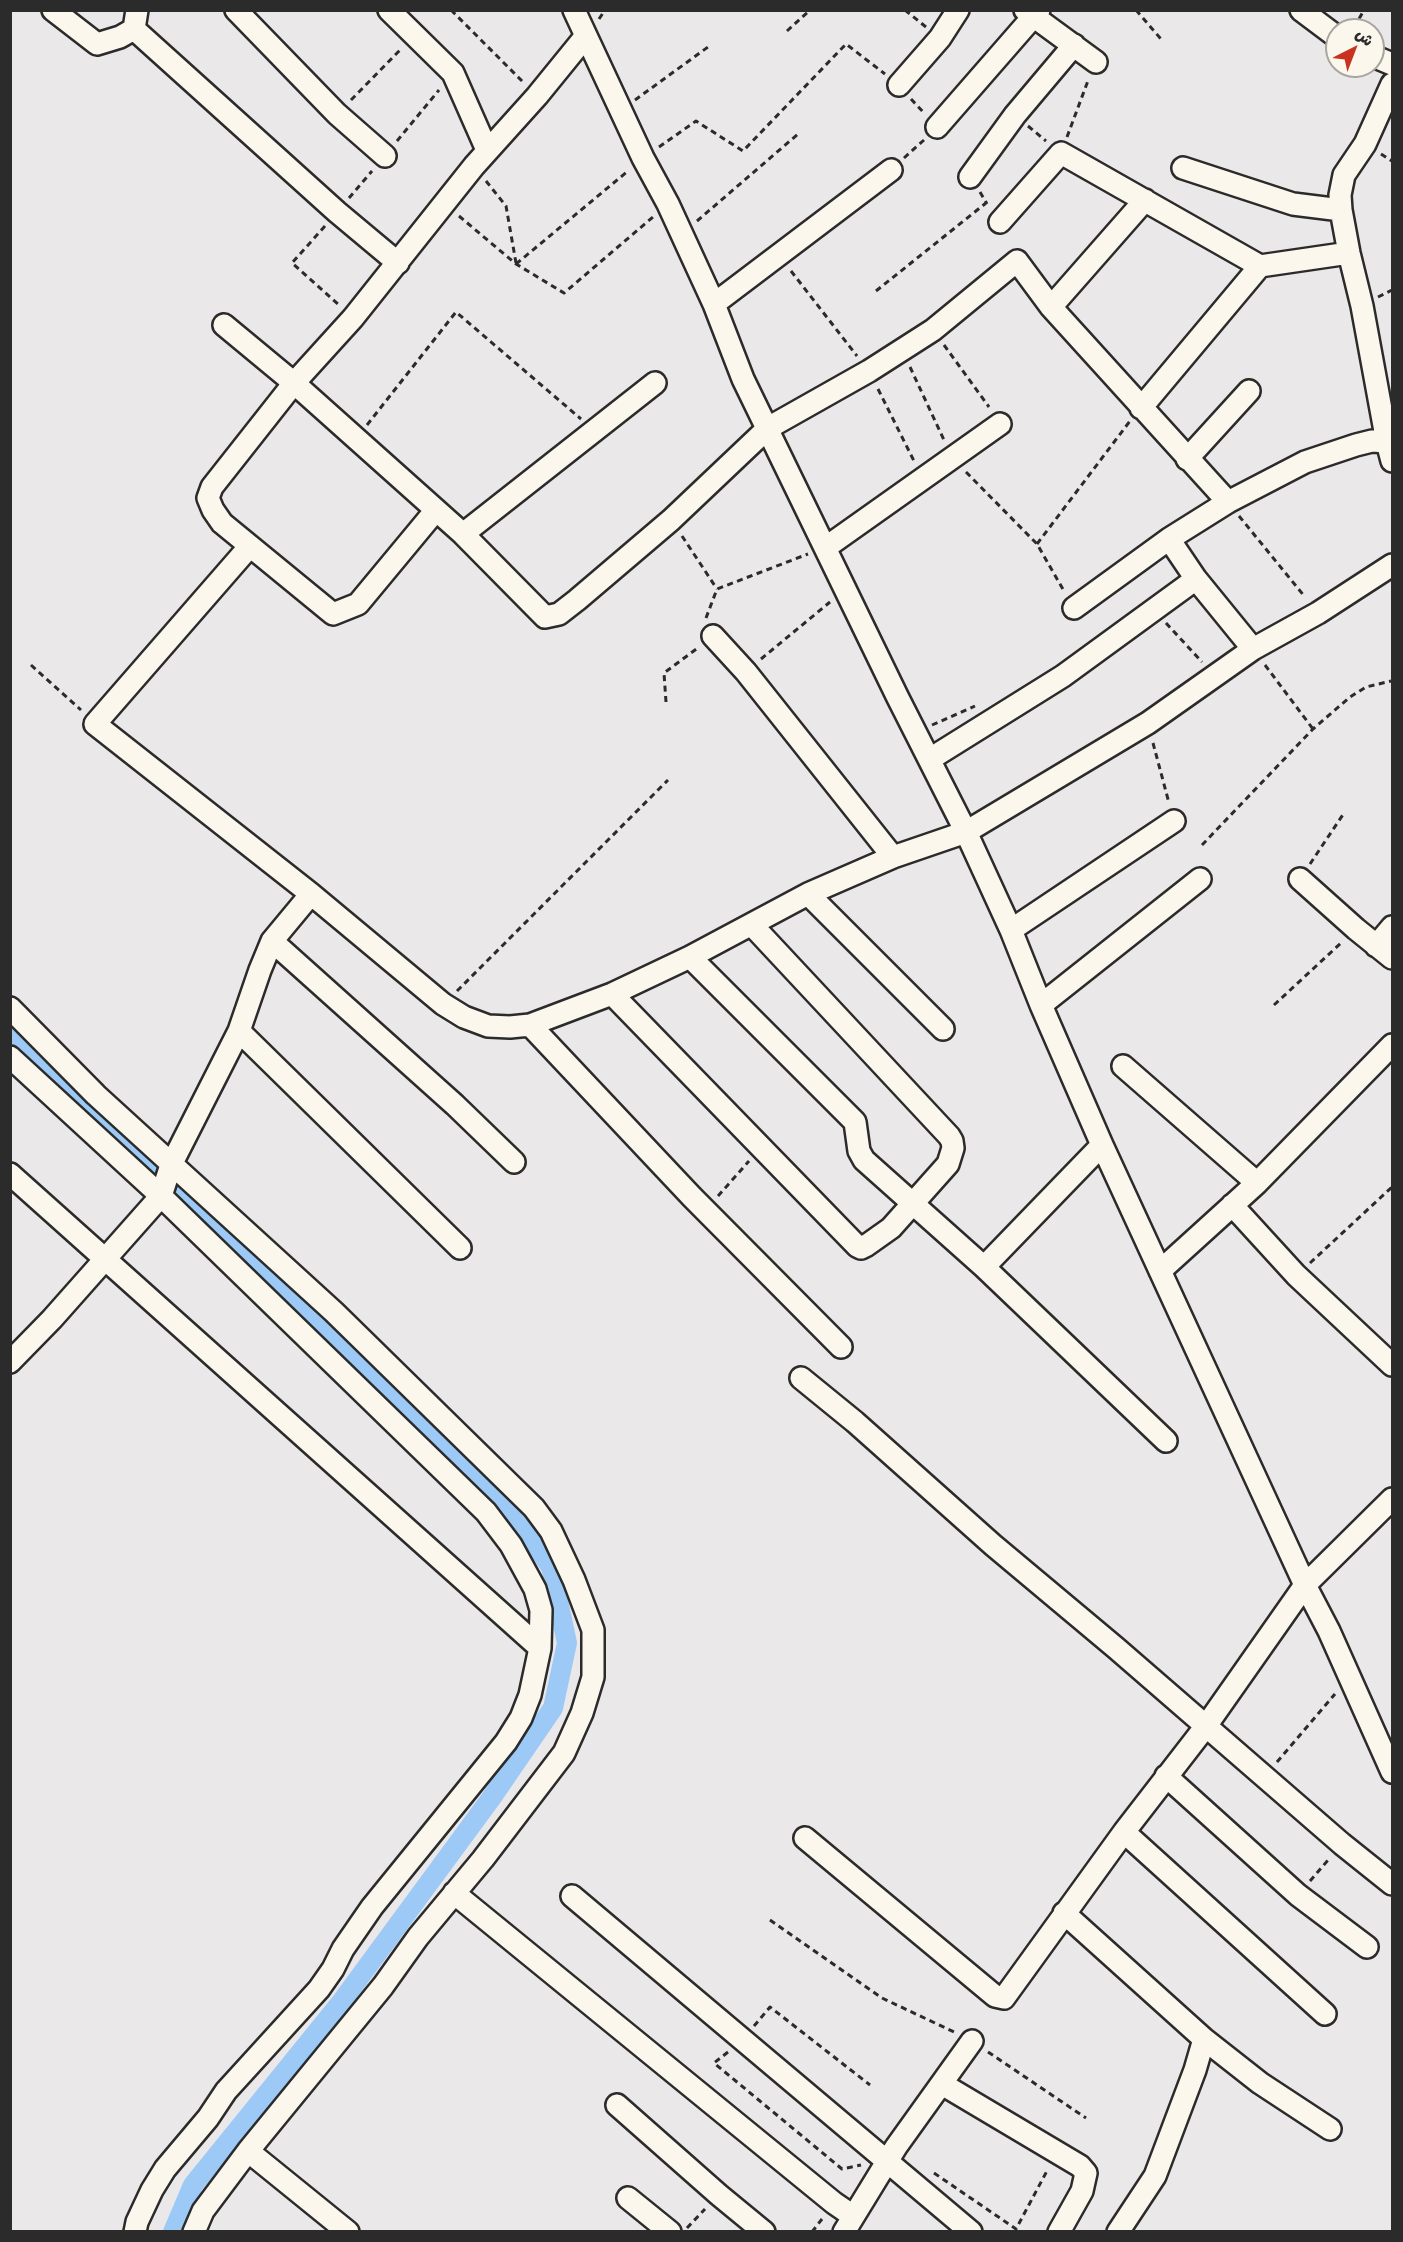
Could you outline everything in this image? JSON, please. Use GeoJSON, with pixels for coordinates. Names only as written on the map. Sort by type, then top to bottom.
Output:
{"type":"FeatureCollection","features":[{"type":"Feature","properties":{"kind":"street"},"geometry":{"type":"LineString","coordinates":[[54,10],[97,44],[120,37],[136,20],[337,212],[398,263]]}},
{"type":"Feature","properties":{"kind":"street"},"geometry":{"type":"LineString","coordinates":[[236,10],[337,114],[385,156]]}},
{"type":"Feature","properties":{"kind":"street"},"geometry":{"type":"LineString","coordinates":[[389,10],[453,73],[480,158]]}},
{"type":"Feature","properties":{"kind":"street"},"geometry":{"type":"LineString","coordinates":[[574,10],[714,304],[743,379],[898,698],[966,832],[1011,930],[1102,1144],[1392,1772]]}},
{"type":"Feature","properties":{"kind":"street"},"geometry":{"type":"LineString","coordinates":[[899,86],[940,38],[958,10]]}},
{"type":"Feature","properties":{"kind":"street"},"geometry":{"type":"LineString","coordinates":[[1301,10],[1325,28]]}},
{"type":"Feature","properties":{"kind":"street"},"geometry":{"type":"LineString","coordinates":[[937,127],[1033,12],[1096,62]]}},
{"type":"Feature","properties":{"kind":"street"},"geometry":{"type":"LineString","coordinates":[[436,510],[358,604],[333,614],[222,523],[208,498],[212,487],[294,383],[353,318],[480,158],[537,96],[585,37]]}},
{"type":"Feature","properties":{"kind":"street"},"geometry":{"type":"LineString","coordinates":[[970,177],[1015,116],[1074,45]]}},
{"type":"Feature","properties":{"kind":"street"},"geometry":{"type":"LineString","coordinates":[[1074,608],[1169,539],[1228,502],[1305,462],[1372,441],[1391,447],[1349,253],[1340,195],[1344,175],[1365,144],[1392,84]]}},
{"type":"Feature","properties":{"kind":"street"},"geometry":{"type":"LineString","coordinates":[[1000,222],[1061,153],[1260,266],[1349,253]]}},
{"type":"Feature","properties":{"kind":"street"},"geometry":{"type":"LineString","coordinates":[[1183,168],[1293,204],[1341,210]]}},
{"type":"Feature","properties":{"kind":"street"},"geometry":{"type":"LineString","coordinates":[[714,304],[891,170]]}},
{"type":"Feature","properties":{"kind":"street"},"geometry":{"type":"LineString","coordinates":[[1051,307],[1145,200]]}},
{"type":"Feature","properties":{"kind":"street"},"geometry":{"type":"LineString","coordinates":[[224,325],[357,438],[463,534],[546,617],[559,614],[577,600],[671,519],[768,428],[869,371],[933,330],[1017,261],[1051,307],[1140,408],[1228,502]]}},
{"type":"Feature","properties":{"kind":"street"},"geometry":{"type":"LineString","coordinates":[[1140,408],[1260,266]]}},
{"type":"Feature","properties":{"kind":"street"},"geometry":{"type":"LineString","coordinates":[[463,534],[655,383]]}},
{"type":"Feature","properties":{"kind":"street"},"geometry":{"type":"LineString","coordinates":[[1187,459],[1249,391]]}},
{"type":"Feature","properties":{"kind":"street"},"geometry":{"type":"LineString","coordinates":[[825,548],[1000,424]]}},
{"type":"Feature","properties":{"kind":"street"},"geometry":{"type":"LineString","coordinates":[[1169,539],[1196,579],[1253,649]]}},
{"type":"Feature","properties":{"kind":"street"},"geometry":{"type":"LineString","coordinates":[[250,546],[95,724],[311,894],[443,1004],[464,1017],[488,1026],[510,1027],[530,1025],[612,994],[690,957],[808,894],[893,857],[966,832],[1148,723],[1253,649],[1318,613],[1392,565]]}},
{"type":"Feature","properties":{"kind":"street"},"geometry":{"type":"LineString","coordinates":[[930,759],[1064,676],[1196,579]]}},
{"type":"Feature","properties":{"kind":"street"},"geometry":{"type":"LineString","coordinates":[[713,636],[746,672],[893,857]]}},
{"type":"Feature","properties":{"kind":"street"},"geometry":{"type":"LineString","coordinates":[[1011,930],[1174,821]]}},
{"type":"Feature","properties":{"kind":"street"},"geometry":{"type":"LineString","coordinates":[[1041,1005],[1200,879]]}},
{"type":"Feature","properties":{"kind":"street"},"geometry":{"type":"LineString","coordinates":[[1300,879],[1384,952],[1392,927]]}},
{"type":"Feature","properties":{"kind":"street"},"geometry":{"type":"LineString","coordinates":[[10,1362],[161,1196],[171,1165],[239,1031],[272,941],[311,894]]}},
{"type":"Feature","properties":{"kind":"street"},"geometry":{"type":"LineString","coordinates":[[808,894],[944,1029]]}},
{"type":"Feature","properties":{"kind":"street"},"geometry":{"type":"LineString","coordinates":[[612,994],[861,1248],[891,1228],[948,1164],[953,1148],[949,1136],[752,925]]}},
{"type":"Feature","properties":{"kind":"street"},"geometry":{"type":"LineString","coordinates":[[272,941],[455,1105],[514,1162]]}},
{"type":"Feature","properties":{"kind":"street"},"geometry":{"type":"LineString","coordinates":[[690,957],[849,1114],[855,1122],[859,1151],[864,1160],[984,1267],[1166,1441]]}},
{"type":"Feature","properties":{"kind":"street"},"geometry":{"type":"LineString","coordinates":[[10,1008],[96,1095],[334,1312],[534,1508],[550,1531],[574,1580],[593,1630],[594,1677],[582,1713],[564,1753],[418,1937],[383,1986],[248,2151],[203,2211],[194,2232]]}},
{"type":"Feature","properties":{"kind":"street"},"geometry":{"type":"LineString","coordinates":[[530,1025],[705,1210],[841,1347]]}},
{"type":"Feature","properties":{"kind":"street"},"geometry":{"type":"LineString","coordinates":[[239,1031],[460,1248]]}},
{"type":"Feature","properties":{"kind":"street"},"geometry":{"type":"LineString","coordinates":[[1160,1271],[1257,1183],[1392,1045]]}},
{"type":"Feature","properties":{"kind":"street"},"geometry":{"type":"LineString","coordinates":[[10,1058],[161,1196],[486,1512],[511,1545],[535,1589],[541,1610],[540,1648],[530,1695],[521,1718],[506,1743],[372,1907],[319,1989],[226,2091],[208,2118],[165,2169],[152,2190],[137,2222],[135,2232]]}},
{"type":"Feature","properties":{"kind":"street"},"geometry":{"type":"LineString","coordinates":[[1123,1066],[1257,1183]]}},
{"type":"Feature","properties":{"kind":"street"},"geometry":{"type":"LineString","coordinates":[[984,1267],[1102,1144]]}},
{"type":"Feature","properties":{"kind":"street"},"geometry":{"type":"LineString","coordinates":[[10,1174],[540,1648]]}},
{"type":"Feature","properties":{"kind":"street"},"geometry":{"type":"LineString","coordinates":[[1232,1205],[1296,1275],[1392,1365]]}},
{"type":"Feature","properties":{"kind":"street"},"geometry":{"type":"LineString","coordinates":[[801,1378],[855,1422],[993,1545],[1263,1777],[1392,1884]]}},
{"type":"Feature","properties":{"kind":"street"},"geometry":{"type":"LineString","coordinates":[[805,1838],[1001,1999],[1004,1998],[1124,1832],[1206,1726],[1305,1585],[1392,1499]]}},
{"type":"Feature","properties":{"kind":"street"},"geometry":{"type":"LineString","coordinates":[[1166,1776],[1298,1894],[1367,1947]]}},
{"type":"Feature","properties":{"kind":"street"},"geometry":{"type":"LineString","coordinates":[[1124,1832],[1325,2013]]}},
{"type":"Feature","properties":{"kind":"street"},"geometry":{"type":"LineString","coordinates":[[454,1893],[834,2204],[849,2224],[888,2161],[972,2041]]}},
{"type":"Feature","properties":{"kind":"street"},"geometry":{"type":"LineString","coordinates":[[572,1896],[971,2232]]}},
{"type":"Feature","properties":{"kind":"street"},"geometry":{"type":"LineString","coordinates":[[1064,1913],[1204,2039],[1260,2083],[1330,2129]]}},
{"type":"Feature","properties":{"kind":"street"},"geometry":{"type":"LineString","coordinates":[[1118,2232],[1155,2176],[1195,2070],[1204,2039]]}},
{"type":"Feature","properties":{"kind":"street"},"geometry":{"type":"LineString","coordinates":[[942,2084],[1058,2151],[1086,2173],[1082,2191],[1059,2232]]}},
{"type":"Feature","properties":{"kind":"street"},"geometry":{"type":"LineString","coordinates":[[617,2105],[764,2232]]}},
{"type":"Feature","properties":{"kind":"street"},"geometry":{"type":"LineString","coordinates":[[248,2151],[348,2232]]}},
{"type":"Feature","properties":{"kind":"street"},"geometry":{"type":"LineString","coordinates":[[628,2198],[670,2232]]}},
{"type":"Feature","properties":{"kind":"path"},"geometry":{"type":"LineString","coordinates":[[450,10],[537,96]]}},
{"type":"Feature","properties":{"kind":"path"},"geometry":{"type":"LineString","coordinates":[[787,31],[810,10]]}},
{"type":"Feature","properties":{"kind":"path"},"geometry":{"type":"LineString","coordinates":[[905,10],[940,38]]}},
{"type":"Feature","properties":{"kind":"path"},"geometry":{"type":"LineString","coordinates":[[1136,10],[1161,39]]}},
{"type":"Feature","properties":{"kind":"path"},"geometry":{"type":"LineString","coordinates":[[337,114],[415,35]]}},
{"type":"Feature","properties":{"kind":"path"},"geometry":{"type":"LineString","coordinates":[[516,264],[643,158],[696,121],[743,151],[846,44],[899,86],[937,127],[891,170]]}},
{"type":"Feature","properties":{"kind":"path"},"geometry":{"type":"LineString","coordinates":[[622,110],[708,47]]}},
{"type":"Feature","properties":{"kind":"path"},"geometry":{"type":"LineString","coordinates":[[1015,116],[1061,153],[1096,62]]}},
{"type":"Feature","properties":{"kind":"path"},"geometry":{"type":"LineString","coordinates":[[353,318],[292,262],[385,156],[453,73]]}},
{"type":"Feature","properties":{"kind":"path"},"geometry":{"type":"LineString","coordinates":[[682,235],[798,134]]}},
{"type":"Feature","properties":{"kind":"path"},"geometry":{"type":"LineString","coordinates":[[480,158],[506,206],[516,264]]}},
{"type":"Feature","properties":{"kind":"path"},"geometry":{"type":"LineString","coordinates":[[876,291],[986,203]]}},
{"type":"Feature","properties":{"kind":"path"},"geometry":{"type":"LineString","coordinates":[[444,204],[516,264],[564,293],[668,204]]}},
{"type":"Feature","properties":{"kind":"path"},"geometry":{"type":"LineString","coordinates":[[779,256],[869,371],[923,478]]}},
{"type":"Feature","properties":{"kind":"path"},"geometry":{"type":"LineString","coordinates":[[357,438],[456,312],[595,431]]}},
{"type":"Feature","properties":{"kind":"path"},"geometry":{"type":"LineString","coordinates":[[933,330],[1000,424]]}},
{"type":"Feature","properties":{"kind":"path"},"geometry":{"type":"LineString","coordinates":[[901,349],[953,458],[1037,544],[1074,608]]}},
{"type":"Feature","properties":{"kind":"path"},"geometry":{"type":"LineString","coordinates":[[1037,544],[1140,408]]}},
{"type":"Feature","properties":{"kind":"path"},"geometry":{"type":"LineString","coordinates":[[1228,502],[1318,613]]}},
{"type":"Feature","properties":{"kind":"path"},"geometry":{"type":"LineString","coordinates":[[671,519],[717,589]]}},
{"type":"Feature","properties":{"kind":"path"},"geometry":{"type":"LineString","coordinates":[[666,702],[664,673],[713,636],[706,618],[717,589],[825,548]]}},
{"type":"Feature","properties":{"kind":"path"},"geometry":{"type":"LineString","coordinates":[[746,672],[846,589]]}},
{"type":"Feature","properties":{"kind":"path"},"geometry":{"type":"LineString","coordinates":[[1153,610],[1215,677]]}},
{"type":"Feature","properties":{"kind":"path"},"geometry":{"type":"LineString","coordinates":[[1253,649],[1313,729]]}},
{"type":"Feature","properties":{"kind":"path"},"geometry":{"type":"LineString","coordinates":[[32,665],[95,724]]}},
{"type":"Feature","properties":{"kind":"path"},"geometry":{"type":"LineString","coordinates":[[1202,845],[1313,729],[1350,697],[1366,687],[1391,681]]}},
{"type":"Feature","properties":{"kind":"path"},"geometry":{"type":"LineString","coordinates":[[1148,723],[1174,821]]}},
{"type":"Feature","properties":{"kind":"path"},"geometry":{"type":"LineString","coordinates":[[443,1004],[668,780]]}},
{"type":"Feature","properties":{"kind":"path"},"geometry":{"type":"LineString","coordinates":[[1300,879],[1344,813]]}},
{"type":"Feature","properties":{"kind":"path"},"geometry":{"type":"LineString","coordinates":[[1274,1005],[1356,929]]}},
{"type":"Feature","properties":{"kind":"path"},"geometry":{"type":"LineString","coordinates":[[705,1210],[761,1148]]}},
{"type":"Feature","properties":{"kind":"path"},"geometry":{"type":"LineString","coordinates":[[1296,1275],[1392,1187]]}},
{"type":"Feature","properties":{"kind":"path"},"geometry":{"type":"LineString","coordinates":[[1263,1777],[1350,1677]]}},
{"type":"Feature","properties":{"kind":"path"},"geometry":{"type":"LineString","coordinates":[[1298,1894],[1342,1844]]}},
{"type":"Feature","properties":{"kind":"path"},"geometry":{"type":"LineString","coordinates":[[770,1920],[882,1998],[972,2041],[1086,2118]]}},
{"type":"Feature","properties":{"kind":"path"},"geometry":{"type":"LineString","coordinates":[[870,2085],[770,2007],[741,2040],[714,2063],[842,2169],[888,2161]]}},
{"type":"Feature","properties":{"kind":"path"},"geometry":{"type":"LineString","coordinates":[[933,2172],[1016,2229],[1058,2151]]}},
{"type":"Feature","properties":{"kind":"path"},"geometry":{"type":"LineString","coordinates":[[684,2232],[719,2195]]}},
{"type":"Feature","properties":{"kind":"waterway"},"geometry":{"type":"LineString","coordinates":[[10,1029],[511,1510],[551,1567],[567,1643],[553,1708],[492,1797],[342,2001],[193,2185],[173,2232]]}}]}
